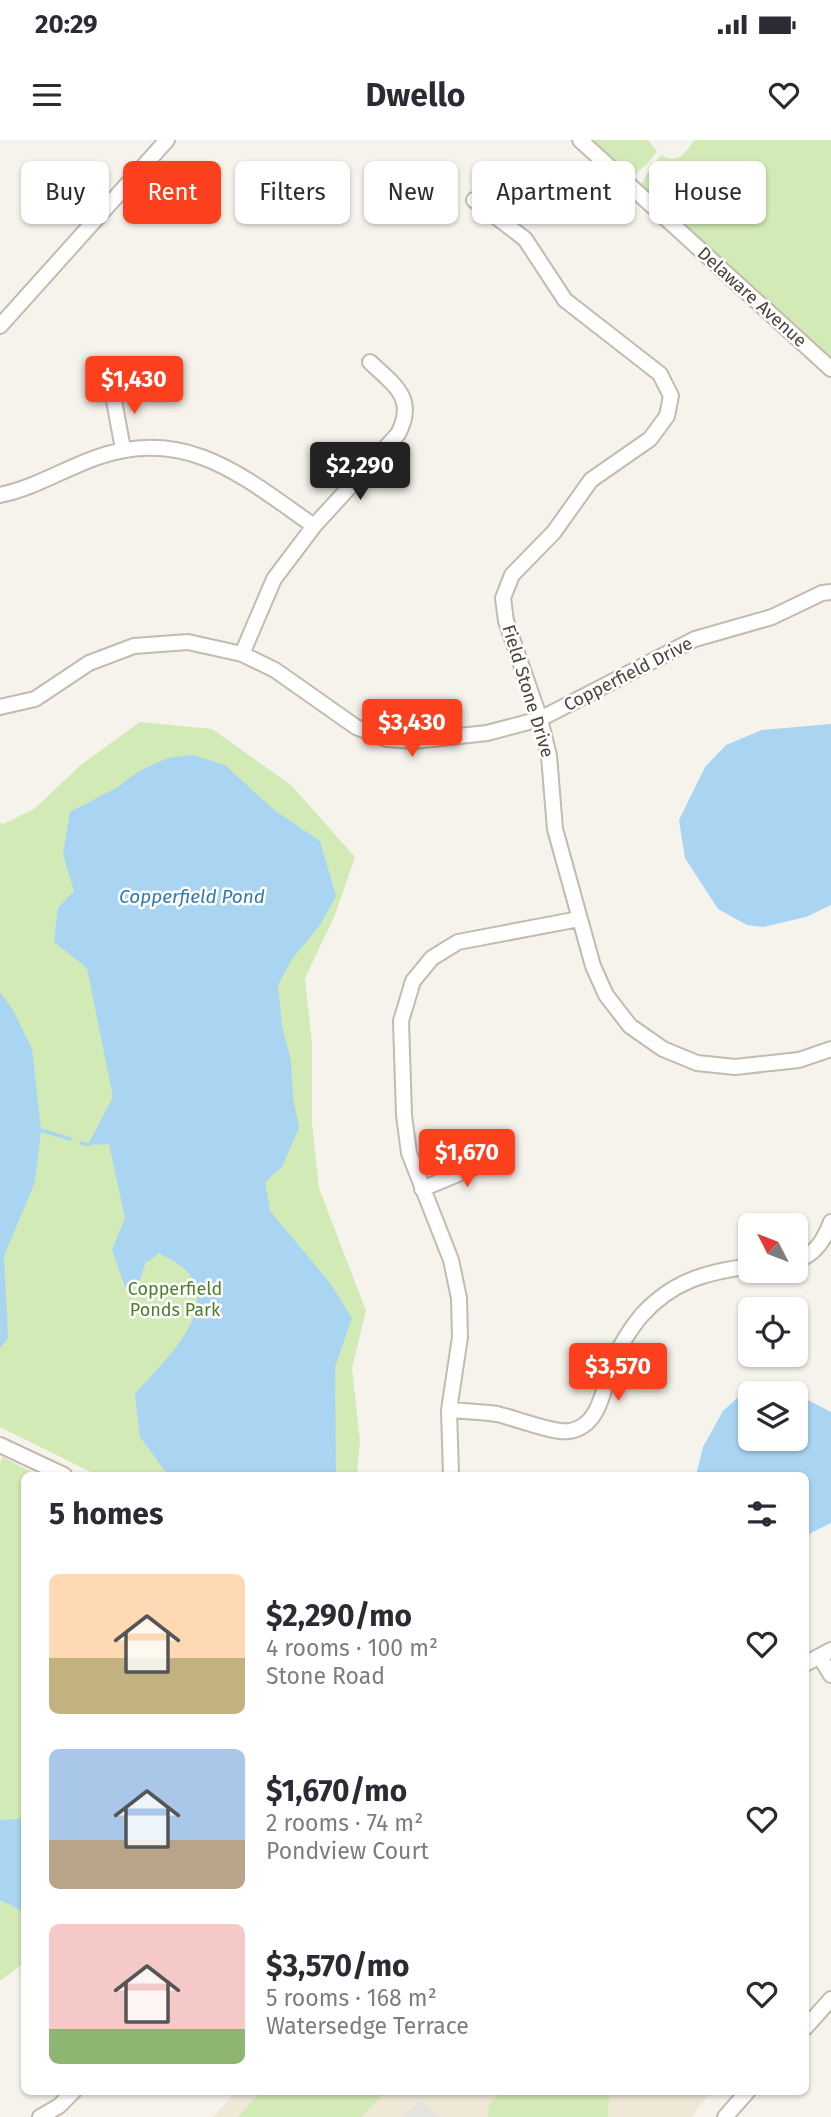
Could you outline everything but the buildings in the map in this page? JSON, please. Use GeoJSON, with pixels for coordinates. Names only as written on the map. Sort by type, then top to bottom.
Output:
{"type":"FeatureCollection","features":[{"type":"Feature","properties":{"kind":"street"},"geometry":{"type":"LineString","coordinates":[[0,326],[167,140]]}},
{"type":"Feature","properties":{"kind":"street","name":"Delaware Avenue"},"geometry":{"type":"LineString","coordinates":[[580,140],[831,369]]}},
{"type":"Feature","properties":{"kind":"street","name":"Field Stone Drive"},"geometry":{"type":"LineString","coordinates":[[506,224],[526,239],[565,300],[660,374],[671,396],[667,416],[650,439],[591,480],[554,532],[512,575],[503,598],[506,621],[540,719],[549,756],[555,829],[593,966],[606,995],[630,1026],[663,1049],[697,1063],[735,1067],[799,1060],[830,1053]]}},
{"type":"Feature","properties":{"kind":"street"},"geometry":{"type":"LineString","coordinates":[[243,654],[274,579],[314,526],[398,433],[404,422],[406,406],[401,391],[370,362]]}},
{"type":"Feature","properties":{"kind":"street"},"geometry":{"type":"LineString","coordinates":[[112,390],[122,449]]}},
{"type":"Feature","properties":{"kind":"street"},"geometry":{"type":"LineString","coordinates":[[0,495],[22,491],[93,458],[122,449],[166,448],[207,458],[236,471],[314,526]]}},
{"type":"Feature","properties":{"kind":"street","name":"Copperfield Drive"},"geometry":{"type":"LineString","coordinates":[[0,707],[35,699],[89,663],[134,646],[188,642],[243,654],[275,670],[356,727],[387,739],[414,741],[487,733],[540,719],[695,639],[772,617],[822,593],[831,592]]}},
{"type":"Feature","properties":{"kind":"street"},"geometry":{"type":"LineString","coordinates":[[451,1472],[449,1410],[460,1337],[459,1298],[451,1260],[409,1153],[404,1115],[401,1021],[413,981],[432,958],[458,942],[579,919]]}},
{"type":"Feature","properties":{"kind":"street"},"geometry":{"type":"LineString","coordinates":[[422,1189],[499,1157]]}},
{"type":"Feature","properties":{"kind":"street"},"geometry":{"type":"LineString","coordinates":[[808,1255],[824,1240],[831,1222]]}},
{"type":"Feature","properties":{"kind":"street"},"geometry":{"type":"LineString","coordinates":[[449,1410],[496,1414],[552,1430],[569,1431],[582,1426],[598,1409],[612,1363],[626,1337],[642,1316],[663,1296],[688,1280],[716,1270],[738,1267]]}},
{"type":"Feature","properties":{"kind":"street"},"geometry":{"type":"LineString","coordinates":[[0,1445],[58,1472]]}},
{"type":"Feature","properties":{"kind":"street"},"geometry":{"type":"LineString","coordinates":[[809,1662],[826,1653],[831,1675]]}},
{"type":"Feature","properties":{"kind":"street"},"geometry":{"type":"LineString","coordinates":[[809,2024],[831,1999]]}},
{"type":"Feature","properties":{"kind":"street"},"geometry":{"type":"LineString","coordinates":[[40,2117],[59,2106],[70,2095]]}},
{"type":"Feature","properties":{"kind":"street"},"geometry":{"type":"LineString","coordinates":[[725,2117],[744,2095]]}},
{"type":"Feature","properties":{"kind":"shaded area"},"geometry":{"type":"Polygon","coordinates":[[[232,2095],[708,2095],[692,2117],[213,2117],[232,2095]]]}},
{"type":"Feature","properties":{"kind":"shaded area"},"geometry":{"type":"Polygon","coordinates":[[[420,2100],[439,2117],[404,2117],[420,2100]]]}},
{"type":"Feature","properties":{"kind":"green space"},"geometry":{"type":"Polygon","coordinates":[[[591,140],[648,140],[657,152],[635,174],[635,161],[614,161],[591,140]]]}},
{"type":"Feature","properties":{"kind":"green space"},"geometry":{"type":"Polygon","coordinates":[[[695,140],[831,140],[831,358],[684,224],[766,224],[766,161],[657,161],[661,155],[672,159],[684,153],[695,140]]]}},
{"type":"Feature","properties":{"kind":"green space"},"geometry":{"type":"Polygon","coordinates":[[[649,171],[649,192],[641,185],[649,171]]]}},
{"type":"Feature","properties":{"kind":"green space","name":"Copperfield Ponds Park"},"geometry":{"type":"Polygon","coordinates":[[[140,722],[212,729],[292,786],[355,857],[335,915],[305,978],[312,1044],[312,1123],[319,1188],[366,1311],[352,1368],[360,1441],[357,1472],[91,1472],[0,1427],[0,823],[34,809],[82,764],[140,722]]]}},
{"type":"Feature","properties":{"kind":"green space"},"geometry":{"type":"Polygon","coordinates":[[[2,1457],[32,1472],[21,1472],[21,1965],[0,1981],[2,1457]]]}},
{"type":"Feature","properties":{"kind":"green space"},"geometry":{"type":"Polygon","coordinates":[[[258,2095],[382,2095],[361,2117],[238,2117],[258,2095]]]}},
{"type":"Feature","properties":{"kind":"green space"},"geometry":{"type":"Polygon","coordinates":[[[498,2095],[609,2095],[608,2117],[488,2117],[489,2105],[498,2095]]]}},
{"type":"Feature","properties":{"kind":"water"},"geometry":{"type":"Polygon","coordinates":[[[831,724],[831,905],[806,917],[763,927],[747,925],[718,909],[685,858],[679,820],[705,767],[726,745],[762,730],[831,724]]]}},
{"type":"Feature","properties":{"kind":"water","name":"Copperfield Pond"},"geometry":{"type":"Polygon","coordinates":[[[192,755],[225,765],[274,810],[320,841],[336,896],[320,925],[292,959],[278,985],[299,1128],[282,1167],[265,1182],[270,1211],[330,1283],[352,1318],[335,1367],[336,1472],[166,1472],[140,1437],[135,1394],[182,1339],[197,1307],[197,1290],[187,1272],[159,1253],[146,1261],[140,1280],[133,1288],[125,1287],[112,1250],[125,1218],[109,1144],[88,1145],[113,1097],[87,968],[54,942],[58,908],[74,891],[63,854],[70,812],[116,788],[139,771],[168,758],[192,755]]]}},
{"type":"Feature","properties":{"kind":"water"},"geometry":{"type":"Polygon","coordinates":[[[0,992],[13,1010],[32,1049],[41,1130],[35,1182],[4,1256],[8,1338],[0,1348],[0,992]]]}},
{"type":"Feature","properties":{"kind":"water"},"geometry":{"type":"Polygon","coordinates":[[[738,1397],[738,1451],[808,1451],[808,1400],[831,1412],[831,1523],[809,1534],[809,1472],[697,1472],[703,1447],[723,1411],[738,1397]]]}},
{"type":"Feature","properties":{"kind":"water"},"geometry":{"type":"Polygon","coordinates":[[[21,1819],[21,1910],[0,1900],[0,1820],[21,1819]]]}},
{"type":"Feature","properties":{"kind":"waterway"},"geometry":{"type":"LineString","coordinates":[[41,1130],[70,1139]]}},
{"type":"Feature","properties":{"kind":"waterway"},"geometry":{"type":"LineString","coordinates":[[81,1143],[88,1145]]}}]}
